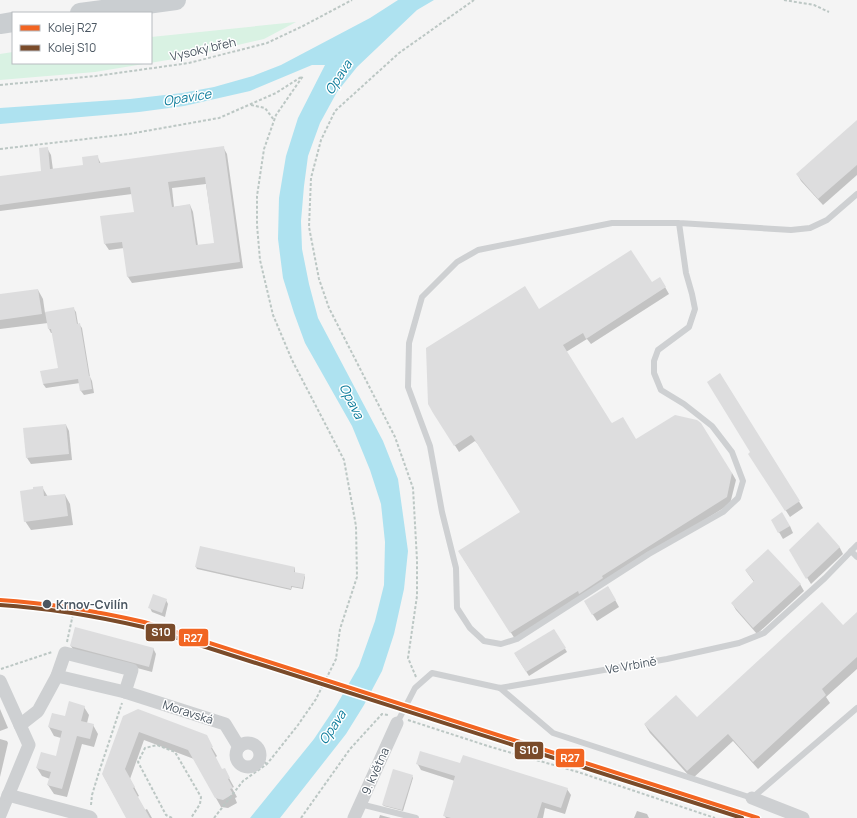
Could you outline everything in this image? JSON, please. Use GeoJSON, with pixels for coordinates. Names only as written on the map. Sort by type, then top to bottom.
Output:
{"type":"FeatureCollection","features":[{"type":"Feature","properties":{"kind":"main road"},"geometry":{"type":"LineString","coordinates":[[87,12],[176,0]]}},
{"type":"Feature","properties":{"kind":"main road"},"geometry":{"type":"LineString","coordinates":[[0,24],[12,22]]}},
{"type":"Feature","properties":{"kind":"street"},"geometry":{"type":"LineString","coordinates":[[20,725],[38,711],[57,676],[65,653],[132,670],[125,692]]}},
{"type":"Feature","properties":{"kind":"street","name":"Moravská"},"geometry":{"type":"LineString","coordinates":[[57,676],[125,692],[225,724],[239,747],[236,758],[243,766],[255,766],[263,761]]}},
{"type":"Feature","properties":{"kind":"street"},"geometry":{"type":"LineString","coordinates":[[0,681],[29,745],[0,816]]}},
{"type":"Feature","properties":{"kind":"street","name":"9. května"},"geometry":{"type":"LineString","coordinates":[[354,818],[398,720]]}},
{"type":"Feature","properties":{"kind":"street"},"geometry":{"type":"LineString","coordinates":[[239,747],[246,743],[254,744],[260,751],[263,761]]}},
{"type":"Feature","properties":{"kind":"street"},"geometry":{"type":"LineString","coordinates":[[8,795],[90,817]]}},
{"type":"Feature","properties":{"kind":"street"},"geometry":{"type":"LineString","coordinates":[[752,798],[803,818]]}},
{"type":"Feature","properties":{"kind":"lane"},"geometry":{"type":"LineString","coordinates":[[679,223],[686,273],[695,310],[689,327],[658,350],[654,361],[654,373],[661,390],[684,404],[712,426],[732,452],[743,481],[738,498],[723,512],[649,554],[517,639],[501,644],[484,641],[470,628],[457,608],[456,568],[442,512],[430,446],[408,388],[409,343],[422,297],[457,262],[478,250],[612,223],[679,223],[791,230],[810,228],[827,220],[857,194]]}},
{"type":"Feature","properties":{"kind":"lane","name":"Ve Vrbině"},"geometry":{"type":"LineString","coordinates":[[398,720],[415,688],[432,673],[500,688],[667,659],[739,643],[764,633],[825,578],[857,545]]}},
{"type":"Feature","properties":{"kind":"lane"},"geometry":{"type":"LineString","coordinates":[[851,551],[857,557]]}},
{"type":"Feature","properties":{"kind":"lane"},"geometry":{"type":"LineString","coordinates":[[500,688],[553,733],[752,798],[857,708]]}},
{"type":"Feature","properties":{"kind":"lane"},"geometry":{"type":"LineString","coordinates":[[360,804],[416,818]]}},
{"type":"Feature","properties":{"kind":"path","name":"Vysoký břeh"},"geometry":{"type":"LineString","coordinates":[[0,85],[96,76],[189,63],[267,43],[352,0]]}},
{"type":"Feature","properties":{"kind":"path"},"geometry":{"type":"LineString","coordinates":[[419,685],[408,658],[417,596],[417,560],[413,488],[395,437],[329,308],[319,279],[309,227],[311,178],[321,140],[335,111],[399,53],[474,0]]}},
{"type":"Feature","properties":{"kind":"path"},"geometry":{"type":"LineString","coordinates":[[784,0],[814,5],[829,12]]}},
{"type":"Feature","properties":{"kind":"path"},"geometry":{"type":"LineString","coordinates":[[0,148],[121,135],[181,126],[219,118],[276,93],[303,76],[276,115],[264,149],[257,196],[257,225],[260,260],[273,315],[292,360],[344,460],[356,526],[357,577],[340,629],[336,659],[316,699],[298,725],[243,781],[214,818]]}},
{"type":"Feature","properties":{"kind":"path"},"geometry":{"type":"LineString","coordinates":[[249,105],[266,108],[274,120]]}},
{"type":"Feature","properties":{"kind":"path"},"geometry":{"type":"LineString","coordinates":[[66,648],[73,614]]}},
{"type":"Feature","properties":{"kind":"path"},"geometry":{"type":"LineString","coordinates":[[0,669],[59,650]]}},
{"type":"Feature","properties":{"kind":"path"},"geometry":{"type":"LineString","coordinates":[[90,817],[92,795],[125,692]]}},
{"type":"Feature","properties":{"kind":"path"},"geometry":{"type":"LineString","coordinates":[[301,818],[350,749],[382,714],[398,720],[578,772],[715,818]]}},
{"type":"Feature","properties":{"kind":"path"},"geometry":{"type":"LineString","coordinates":[[172,818],[166,815],[138,762],[145,748],[157,745],[175,752],[201,797],[200,804],[191,818]]}},
{"type":"Feature","properties":{"kind":"green space"},"geometry":{"type":"Polygon","coordinates":[[[296,22],[264,39],[186,57],[152,63],[152,37],[296,22]]]}},
{"type":"Feature","properties":{"kind":"green space"},"geometry":{"type":"Polygon","coordinates":[[[12,52],[12,64],[144,64],[95,72],[0,80],[0,54],[12,52]]]}},
{"type":"Feature","properties":{"kind":"water"},"geometry":{"type":"Polygon","coordinates":[[[398,0],[434,0],[417,10],[357,67],[337,92],[320,123],[308,156],[301,221],[302,249],[318,318],[383,441],[398,479],[408,551],[404,589],[394,634],[382,671],[364,705],[346,734],[280,818],[250,818],[314,739],[336,706],[359,666],[375,621],[384,585],[385,542],[381,504],[370,470],[352,426],[305,343],[283,278],[278,239],[279,198],[286,156],[298,118],[325,65],[312,65],[250,91],[184,106],[139,112],[0,124],[0,108],[130,99],[182,93],[214,87],[253,76],[281,65],[370,18],[398,0]]]}},
{"type":"Feature","properties":{"kind":"building"},"geometry":{"type":"Polygon","coordinates":[[[857,120],[857,165],[818,199],[796,174],[857,120]]]}},
{"type":"Feature","properties":{"kind":"building"},"geometry":{"type":"Polygon","coordinates":[[[224,146],[240,262],[127,277],[122,242],[104,244],[100,216],[134,212],[130,187],[0,205],[0,176],[41,171],[39,148],[48,147],[50,169],[83,165],[82,157],[98,155],[99,163],[224,146]],[[205,177],[168,182],[172,207],[190,204],[196,245],[214,243],[205,177]]]}},
{"type":"Feature","properties":{"kind":"building"},"geometry":{"type":"Polygon","coordinates":[[[631,250],[652,282],[660,277],[666,287],[586,339],[583,333],[563,345],[611,422],[612,423],[623,417],[636,439],[675,415],[697,420],[701,423],[732,473],[727,497],[602,576],[603,578],[579,594],[578,591],[510,633],[458,551],[520,512],[473,437],[471,435],[454,446],[433,413],[428,404],[426,348],[525,286],[539,309],[631,250]]]}},
{"type":"Feature","properties":{"kind":"building"},"geometry":{"type":"Polygon","coordinates":[[[38,289],[42,314],[0,320],[0,294],[38,289]]]}},
{"type":"Feature","properties":{"kind":"building"},"geometry":{"type":"Polygon","coordinates":[[[74,307],[77,324],[80,323],[92,389],[80,391],[78,379],[43,384],[40,371],[58,368],[51,329],[48,329],[45,312],[74,307]]]}},
{"type":"Feature","properties":{"kind":"building"},"geometry":{"type":"Polygon","coordinates":[[[720,373],[800,501],[785,511],[748,454],[750,452],[707,382],[720,373]]]}},
{"type":"Feature","properties":{"kind":"building"},"geometry":{"type":"Polygon","coordinates":[[[66,424],[69,454],[26,458],[23,428],[66,424]]]}},
{"type":"Feature","properties":{"kind":"building"},"geometry":{"type":"Polygon","coordinates":[[[43,486],[44,496],[65,494],[68,516],[24,522],[20,491],[43,486]]]}},
{"type":"Feature","properties":{"kind":"building"},"geometry":{"type":"Polygon","coordinates":[[[782,512],[790,526],[778,533],[771,520],[782,512]]]}},
{"type":"Feature","properties":{"kind":"building"},"geometry":{"type":"Polygon","coordinates":[[[818,522],[840,547],[806,579],[789,550],[818,522]]]}},
{"type":"Feature","properties":{"kind":"building"},"geometry":{"type":"Polygon","coordinates":[[[200,546],[295,567],[294,572],[305,574],[302,588],[291,586],[291,589],[195,567],[200,546]]]}},
{"type":"Feature","properties":{"kind":"building"},"geometry":{"type":"Polygon","coordinates":[[[768,549],[801,584],[753,628],[731,603],[754,581],[745,570],[768,549]]]}},
{"type":"Feature","properties":{"kind":"building"},"geometry":{"type":"Polygon","coordinates":[[[608,586],[616,600],[592,615],[584,601],[608,586]]]}},
{"type":"Feature","properties":{"kind":"building"},"geometry":{"type":"Polygon","coordinates":[[[153,594],[167,599],[162,613],[148,608],[153,594]]]}},
{"type":"Feature","properties":{"kind":"building"},"geometry":{"type":"Polygon","coordinates":[[[822,602],[843,625],[857,612],[857,657],[822,689],[826,695],[753,762],[728,734],[687,771],[644,724],[676,695],[697,717],[822,602]]]}},
{"type":"Feature","properties":{"kind":"building"},"geometry":{"type":"Polygon","coordinates":[[[75,627],[154,648],[149,667],[70,646],[75,627]]]}},
{"type":"Feature","properties":{"kind":"building"},"geometry":{"type":"Polygon","coordinates":[[[554,629],[566,648],[526,672],[514,653],[554,629]]]}},
{"type":"Feature","properties":{"kind":"building"},"geometry":{"type":"Polygon","coordinates":[[[69,701],[85,706],[81,721],[94,724],[90,739],[77,736],[62,789],[47,785],[51,772],[36,768],[41,752],[56,756],[62,731],[48,727],[52,713],[65,716],[69,701]]]}},
{"type":"Feature","properties":{"kind":"building"},"geometry":{"type":"Polygon","coordinates":[[[138,709],[207,735],[213,747],[211,748],[222,769],[225,768],[230,778],[228,779],[233,788],[230,789],[233,794],[223,800],[215,798],[188,750],[139,732],[125,769],[135,787],[133,788],[150,818],[126,818],[102,774],[123,716],[138,709]]]}},
{"type":"Feature","properties":{"kind":"building"},"geometry":{"type":"Polygon","coordinates":[[[420,751],[460,763],[463,755],[568,788],[561,808],[542,802],[537,818],[451,818],[443,816],[455,776],[416,764],[420,751]]]}},
{"type":"Feature","properties":{"kind":"building"},"geometry":{"type":"Polygon","coordinates":[[[393,769],[413,775],[402,810],[382,805],[393,769]]]}},
{"type":"Feature","properties":{"kind":"rail line","name":"R27"},"geometry":{"type":"LineString","coordinates":[[0,600],[72,608],[144,622],[758,818]]}},
{"type":"Feature","properties":{"kind":"rail line","name":"S10"},"geometry":{"type":"LineString","coordinates":[[0,605],[72,613],[143,627],[742,818]]}},
{"type":"Feature","properties":{"kind":"place","name":"Krnov-Cvilín"},"geometry":{"type":"Point","coordinates":[47,604]}},
{"type":"Feature","properties":{"kind":"water label","name":"Opava"},"geometry":{"type":"Point","coordinates":[338,77]}},
{"type":"Feature","properties":{"kind":"water label","name":"Opavice"},"geometry":{"type":"Point","coordinates":[187,97]}},
{"type":"Feature","properties":{"kind":"water label","name":"Opava"},"geometry":{"type":"Point","coordinates":[352,401]}},
{"type":"Feature","properties":{"kind":"water label","name":"Opava"},"geometry":{"type":"Point","coordinates":[332,727]}}]}
